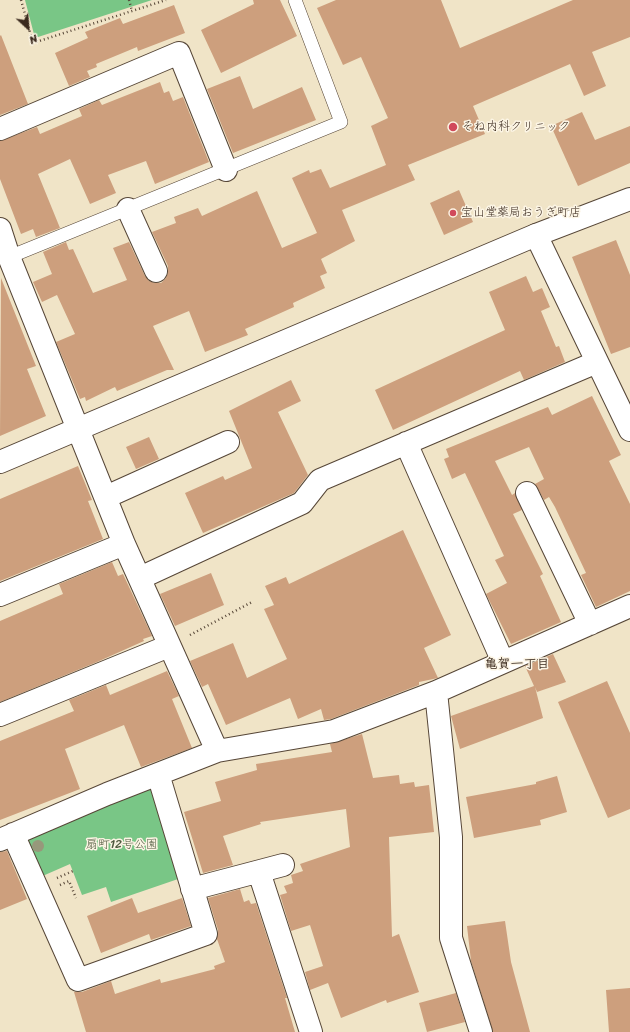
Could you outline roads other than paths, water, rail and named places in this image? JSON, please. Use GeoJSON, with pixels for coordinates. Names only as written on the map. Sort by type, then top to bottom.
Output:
{"type":"FeatureCollection","features":[{"type":"Feature","properties":{"kind":"street"},"geometry":{"type":"LineString","coordinates":[[0,129],[179,53],[226,170]]}},
{"type":"Feature","properties":{"kind":"street"},"geometry":{"type":"LineString","coordinates":[[0,462],[536,235],[630,199]]}},
{"type":"Feature","properties":{"kind":"street"},"geometry":{"type":"LineString","coordinates":[[128,209],[156,271]]}},
{"type":"Feature","properties":{"kind":"street"},"geometry":{"type":"LineString","coordinates":[[0,229],[4,258],[79,429],[124,544],[216,751]]}},
{"type":"Feature","properties":{"kind":"street"},"geometry":{"type":"LineString","coordinates":[[536,235],[630,430]]}},
{"type":"Feature","properties":{"kind":"street"},"geometry":{"type":"LineString","coordinates":[[140,578],[302,503],[320,480],[597,362]]}},
{"type":"Feature","properties":{"kind":"street"},"geometry":{"type":"LineString","coordinates":[[106,497],[228,442]]}},
{"type":"Feature","properties":{"kind":"street"},"geometry":{"type":"LineString","coordinates":[[406,443],[503,662]]}},
{"type":"Feature","properties":{"kind":"street"},"geometry":{"type":"LineString","coordinates":[[527,493],[590,624]]}},
{"type":"Feature","properties":{"kind":"street"},"geometry":{"type":"LineString","coordinates":[[0,595],[124,544]]}},
{"type":"Feature","properties":{"kind":"street"},"geometry":{"type":"LineString","coordinates":[[158,774],[206,934],[78,980],[7,837],[158,774],[216,751],[334,731],[436,692],[630,606]]}},
{"type":"Feature","properties":{"kind":"street"},"geometry":{"type":"LineString","coordinates":[[0,715],[169,646]]}},
{"type":"Feature","properties":{"kind":"street"},"geometry":{"type":"LineString","coordinates":[[436,692],[451,837],[451,938],[481,1032]]}},
{"type":"Feature","properties":{"kind":"street"},"geometry":{"type":"LineString","coordinates":[[192,889],[283,865]]}},
{"type":"Feature","properties":{"kind":"street"},"geometry":{"type":"LineString","coordinates":[[258,872],[311,1032]]}},
{"type":"Feature","properties":{"kind":"lane"},"geometry":{"type":"LineString","coordinates":[[4,258],[226,170],[341,122],[295,0]]}},
{"type":"Feature","properties":{"kind":"place","name":"そね内科クリニック"},"geometry":{"type":"Point","coordinates":[453,127]}},
{"type":"Feature","properties":{"kind":"place","name":"宝山堂薬局おうぎ町店"},"geometry":{"type":"Point","coordinates":[453,213]}},
{"type":"Feature","properties":{"kind":"district","name":"亀賀一丁目"},"geometry":{"type":"Point","coordinates":[517,665]}},
{"type":"Feature","properties":{"kind":"park label","name":"扇町12号公園"},"geometry":{"type":"Point","coordinates":[122,845]}}]}
